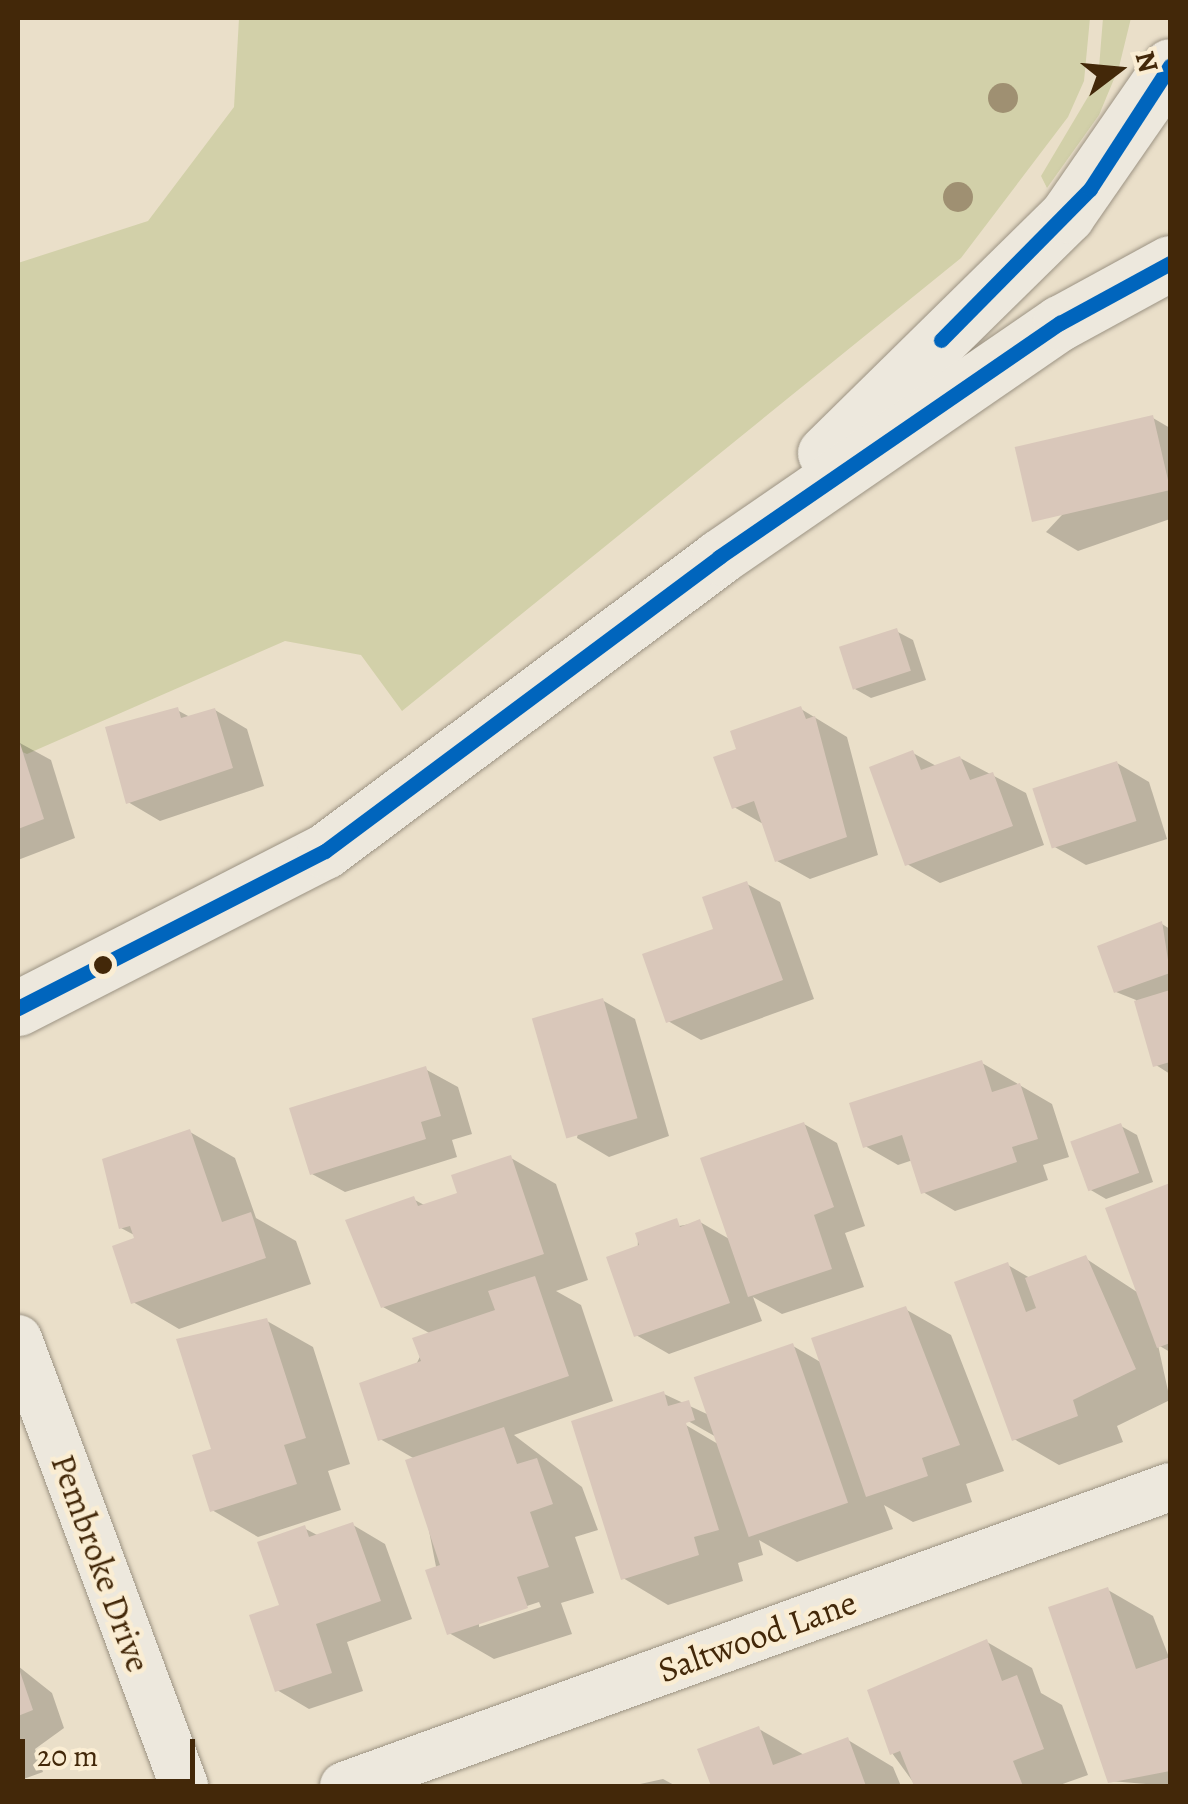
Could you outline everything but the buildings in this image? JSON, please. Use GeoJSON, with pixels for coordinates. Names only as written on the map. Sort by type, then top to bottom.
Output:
{"type":"FeatureCollection","features":[{"type":"Feature","properties":{"kind":"main road"},"geometry":{"type":"LineString","coordinates":[[719,557],[1067,215],[1170,66]]}},
{"type":"Feature","properties":{"kind":"main road"},"geometry":{"type":"LineString","coordinates":[[18,1008],[325,851],[719,557],[1060,323],[1170,263]]}},
{"type":"Feature","properties":{"kind":"street","name":"Pembroke Drive"},"geometry":{"type":"LineString","coordinates":[[18,1340],[184,1786]]}},
{"type":"Feature","properties":{"kind":"street","name":"Saltwood Lane"},"geometry":{"type":"LineString","coordinates":[[344,1786],[1170,1487]]}},
{"type":"Feature","properties":{"kind":"shaded area"},"geometry":{"type":"Polygon","coordinates":[[[239,18],[1090,18],[1084,81],[1068,117],[961,258],[402,711],[361,655],[285,641],[27,754],[18,750],[18,263],[148,221],[234,107],[239,18]]]}},
{"type":"Feature","properties":{"kind":"shaded area"},"geometry":{"type":"Polygon","coordinates":[[[1103,18],[1131,18],[1119,67],[1099,115],[1047,188],[1041,176],[1098,80],[1103,18]]]}},
{"type":"Feature","properties":{"kind":"transit line"},"geometry":{"type":"LineString","coordinates":[[941,340],[1090,189],[1170,66]]}},
{"type":"Feature","properties":{"kind":"transit line"},"geometry":{"type":"LineString","coordinates":[[18,1008],[325,851],[719,557],[1060,323],[1170,263]]}}]}
